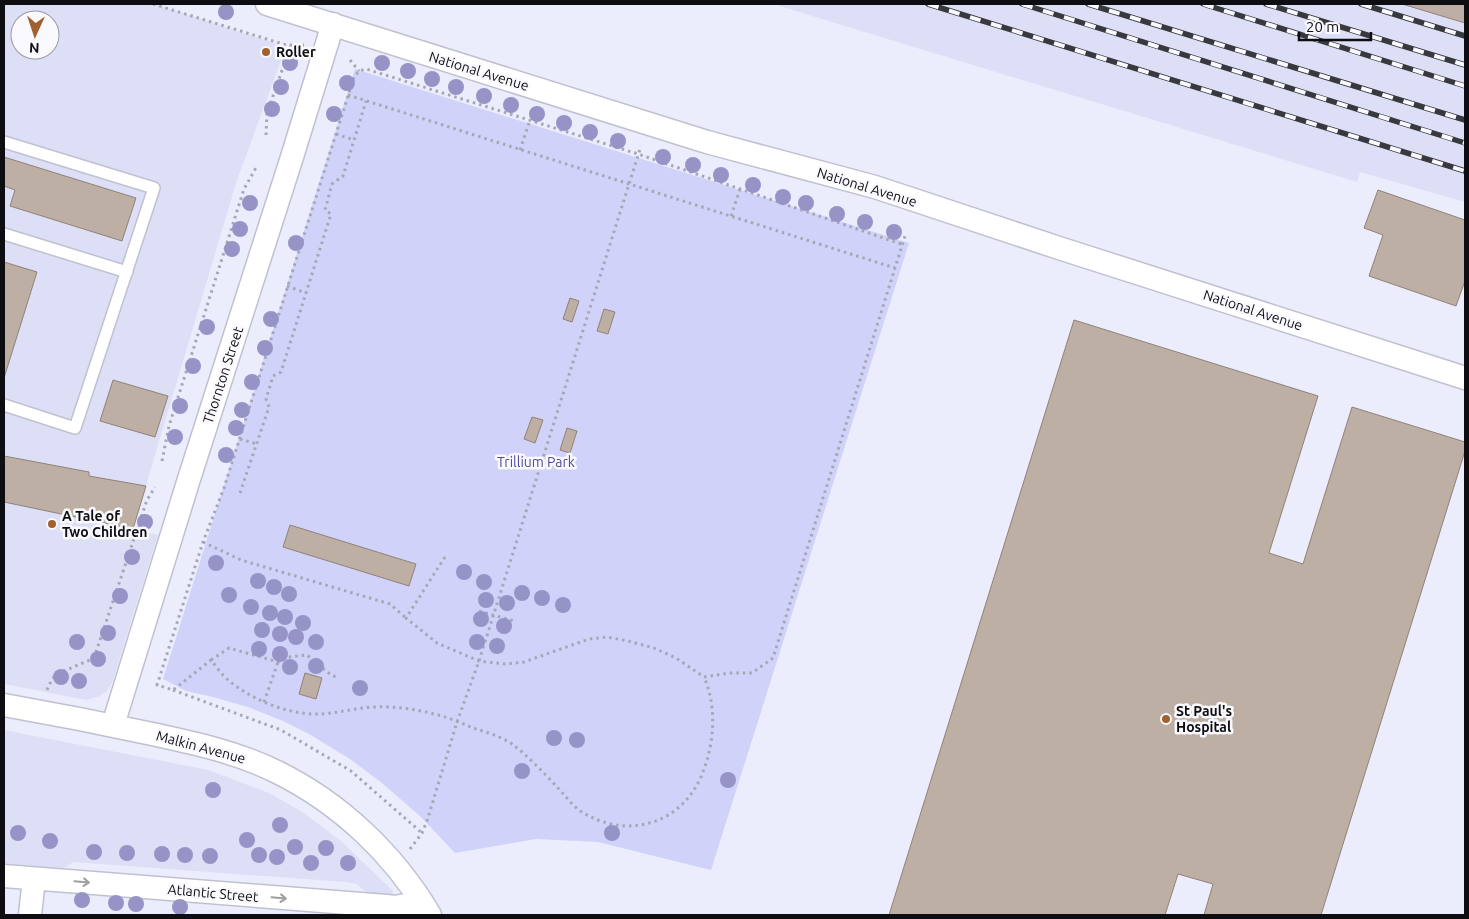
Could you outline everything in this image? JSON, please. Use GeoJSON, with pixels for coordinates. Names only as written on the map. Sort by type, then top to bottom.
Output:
{"type":"FeatureCollection","features":[{"type":"Feature","properties":{"kind":"street","name":"National Avenue"},"geometry":{"type":"LineString","coordinates":[[267,4],[706,142],[875,188],[1062,250],[1465,378]]}},
{"type":"Feature","properties":{"kind":"street","name":"Thornton Street"},"geometry":{"type":"LineString","coordinates":[[113,725],[332,24]]}},
{"type":"Feature","properties":{"kind":"street","name":"Malkin Avenue"},"geometry":{"type":"LineString","coordinates":[[4,705],[113,725],[227,752],[276,771],[326,800],[356,825],[393,863],[426,908]]}},
{"type":"Feature","properties":{"kind":"street","name":"Atlantic Street"},"geometry":{"type":"LineString","coordinates":[[4,876],[426,908]]}},
{"type":"Feature","properties":{"kind":"street"},"geometry":{"type":"LineString","coordinates":[[30,915],[34,879]]}},
{"type":"Feature","properties":{"kind":"lane"},"geometry":{"type":"LineString","coordinates":[[4,142],[154,188],[75,428],[4,405]]}},
{"type":"Feature","properties":{"kind":"lane"},"geometry":{"type":"LineString","coordinates":[[4,234],[127,272]]}},
{"type":"Feature","properties":{"kind":"path"},"geometry":{"type":"LineString","coordinates":[[153,4],[286,45],[305,46]]}},
{"type":"Feature","properties":{"kind":"path"},"geometry":{"type":"LineString","coordinates":[[266,136],[268,113],[291,45]]}},
{"type":"Feature","properties":{"kind":"path"},"geometry":{"type":"LineString","coordinates":[[350,60],[359,71]]}},
{"type":"Feature","properties":{"kind":"path"},"geometry":{"type":"LineString","coordinates":[[422,833],[351,771],[281,730],[157,685],[203,542],[224,488],[240,439],[354,77],[359,71],[366,69],[638,154],[902,244]]}},
{"type":"Feature","properties":{"kind":"path"},"geometry":{"type":"LineString","coordinates":[[348,95],[895,268]]}},
{"type":"Feature","properties":{"kind":"path"},"geometry":{"type":"LineString","coordinates":[[240,493],[269,407],[266,399],[273,376],[281,372],[331,214],[325,210],[332,184],[343,176],[366,101]]}},
{"type":"Feature","properties":{"kind":"path"},"geometry":{"type":"LineString","coordinates":[[520,150],[530,120]]}},
{"type":"Feature","properties":{"kind":"path"},"geometry":{"type":"LineString","coordinates":[[336,134],[354,140]]}},
{"type":"Feature","properties":{"kind":"path"},"geometry":{"type":"LineString","coordinates":[[410,849],[422,833],[457,722],[479,661],[641,145]]}},
{"type":"Feature","properties":{"kind":"path"},"geometry":{"type":"LineString","coordinates":[[162,461],[169,426],[244,189],[257,166]]}},
{"type":"Feature","properties":{"kind":"path"},"geometry":{"type":"LineString","coordinates":[[731,216],[740,189]]}},
{"type":"Feature","properties":{"kind":"path"},"geometry":{"type":"LineString","coordinates":[[704,677],[729,673],[752,673],[773,658],[905,236]]}},
{"type":"Feature","properties":{"kind":"path"},"geometry":{"type":"LineString","coordinates":[[287,286],[306,293]]}},
{"type":"Feature","properties":{"kind":"path"},"geometry":{"type":"LineString","coordinates":[[240,439],[257,444]]}},
{"type":"Feature","properties":{"kind":"path"},"geometry":{"type":"LineString","coordinates":[[38,711],[52,679],[57,674],[92,659],[96,652],[147,500],[155,487]]}},
{"type":"Feature","properties":{"kind":"path"},"geometry":{"type":"LineString","coordinates":[[203,542],[241,560],[390,604],[437,643],[479,661],[506,664],[524,662],[582,642],[607,637],[654,648],[676,658],[704,677],[713,719],[706,766],[695,790],[682,805],[664,818],[651,824],[636,826],[606,823],[581,812],[543,772],[511,744],[490,734],[436,714],[394,707],[375,707],[312,714],[288,710],[264,702],[246,692],[227,679],[211,660]]}},
{"type":"Feature","properties":{"kind":"path"},"geometry":{"type":"LineString","coordinates":[[406,618],[445,557]]}},
{"type":"Feature","properties":{"kind":"path"},"geometry":{"type":"LineString","coordinates":[[479,611],[514,621]]}},
{"type":"Feature","properties":{"kind":"path"},"geometry":{"type":"LineString","coordinates":[[173,690],[229,648],[278,662],[288,657],[307,655],[330,675],[339,678]]}},
{"type":"Feature","properties":{"kind":"path"},"geometry":{"type":"LineString","coordinates":[[264,702],[278,662]]}},
{"type":"Feature","properties":{"kind":"shaded area"},"geometry":{"type":"Polygon","coordinates":[[[4,4],[155,4],[286,47],[237,180],[133,529],[158,535],[112,683],[106,692],[100,696],[86,700],[4,684],[4,4]]]}},
{"type":"Feature","properties":{"kind":"shaded area"},"geometry":{"type":"Polygon","coordinates":[[[773,4],[1402,4],[1465,23],[1465,202],[1360,172],[1357,182],[773,4]]]}},
{"type":"Feature","properties":{"kind":"shaded area"},"geometry":{"type":"Polygon","coordinates":[[[4,730],[208,770],[269,793],[304,813],[342,842],[393,891],[393,897],[369,895],[357,884],[346,882],[73,862],[64,868],[7,864],[4,862],[4,730]]]}},
{"type":"Feature","properties":{"kind":"green space","name":"Trillium Park"},"geometry":{"type":"Polygon","coordinates":[[[355,69],[909,243],[711,870],[598,842],[536,839],[455,853],[421,817],[382,783],[350,759],[309,734],[248,707],[186,691],[163,679],[355,69]]]}},
{"type":"Feature","properties":{"kind":"building"},"geometry":{"type":"Polygon","coordinates":[[[1402,4],[1465,4],[1465,23],[1402,4]]]}},
{"type":"Feature","properties":{"kind":"building"},"geometry":{"type":"Polygon","coordinates":[[[4,157],[136,198],[122,241],[10,206],[15,190],[4,186],[4,157]]]}},
{"type":"Feature","properties":{"kind":"building"},"geometry":{"type":"Polygon","coordinates":[[[1378,190],[1465,220],[1465,281],[1456,306],[1369,276],[1383,235],[1364,228],[1378,190]]]}},
{"type":"Feature","properties":{"kind":"building"},"geometry":{"type":"Polygon","coordinates":[[[4,262],[37,272],[4,378],[4,262]]]}},
{"type":"Feature","properties":{"kind":"building"},"geometry":{"type":"Polygon","coordinates":[[[570,298],[579,301],[572,322],[563,319],[570,298]]]}},
{"type":"Feature","properties":{"kind":"building"},"geometry":{"type":"Polygon","coordinates":[[[604,309],[615,312],[608,334],[597,331],[604,309]]]}},
{"type":"Feature","properties":{"kind":"building","name":"St Paul's Hospital"},"geometry":{"type":"Polygon","coordinates":[[[1074,320],[1318,396],[1269,553],[1303,564],[1352,407],[1465,442],[1465,451],[1321,915],[1204,915],[1213,884],[1178,874],[1165,915],[889,915],[1074,320]]]}},
{"type":"Feature","properties":{"kind":"building"},"geometry":{"type":"Polygon","coordinates":[[[113,380],[168,396],[155,437],[100,421],[113,380]]]}},
{"type":"Feature","properties":{"kind":"building"},"geometry":{"type":"Polygon","coordinates":[[[532,417],[543,420],[535,443],[524,439],[532,417]]]}},
{"type":"Feature","properties":{"kind":"building"},"geometry":{"type":"Polygon","coordinates":[[[567,428],[577,431],[570,453],[560,450],[567,428]]]}},
{"type":"Feature","properties":{"kind":"building"},"geometry":{"type":"Polygon","coordinates":[[[4,456],[89,472],[89,476],[146,486],[133,529],[4,502],[4,456]]]}},
{"type":"Feature","properties":{"kind":"building"},"geometry":{"type":"Polygon","coordinates":[[[290,525],[416,564],[409,586],[283,547],[290,525]]]}},
{"type":"Feature","properties":{"kind":"building"},"geometry":{"type":"Polygon","coordinates":[[[305,673],[322,678],[316,699],[299,694],[305,673]]]}},
{"type":"Feature","properties":{"kind":"railway"},"geometry":{"type":"LineString","coordinates":[[928,4],[1465,171]]}},
{"type":"Feature","properties":{"kind":"railway"},"geometry":{"type":"LineString","coordinates":[[1022,4],[1465,143]]}},
{"type":"Feature","properties":{"kind":"railway"},"geometry":{"type":"LineString","coordinates":[[1088,4],[1465,120]]}},
{"type":"Feature","properties":{"kind":"railway"},"geometry":{"type":"LineString","coordinates":[[1203,4],[1465,86]]}},
{"type":"Feature","properties":{"kind":"railway"},"geometry":{"type":"LineString","coordinates":[[1266,4],[1465,65]]}},
{"type":"Feature","properties":{"kind":"railway"},"geometry":{"type":"LineString","coordinates":[[1361,4],[1465,36]]}},
{"type":"Feature","properties":{"kind":"place","name":"Roller"},"geometry":{"type":"Point","coordinates":[266,52]}},
{"type":"Feature","properties":{"kind":"place","name":"A Tale of Two Children"},"geometry":{"type":"Point","coordinates":[52,524]}},
{"type":"Feature","properties":{"kind":"place","name":"St Paul's Hospital"},"geometry":{"type":"Point","coordinates":[1166,719]}}]}
